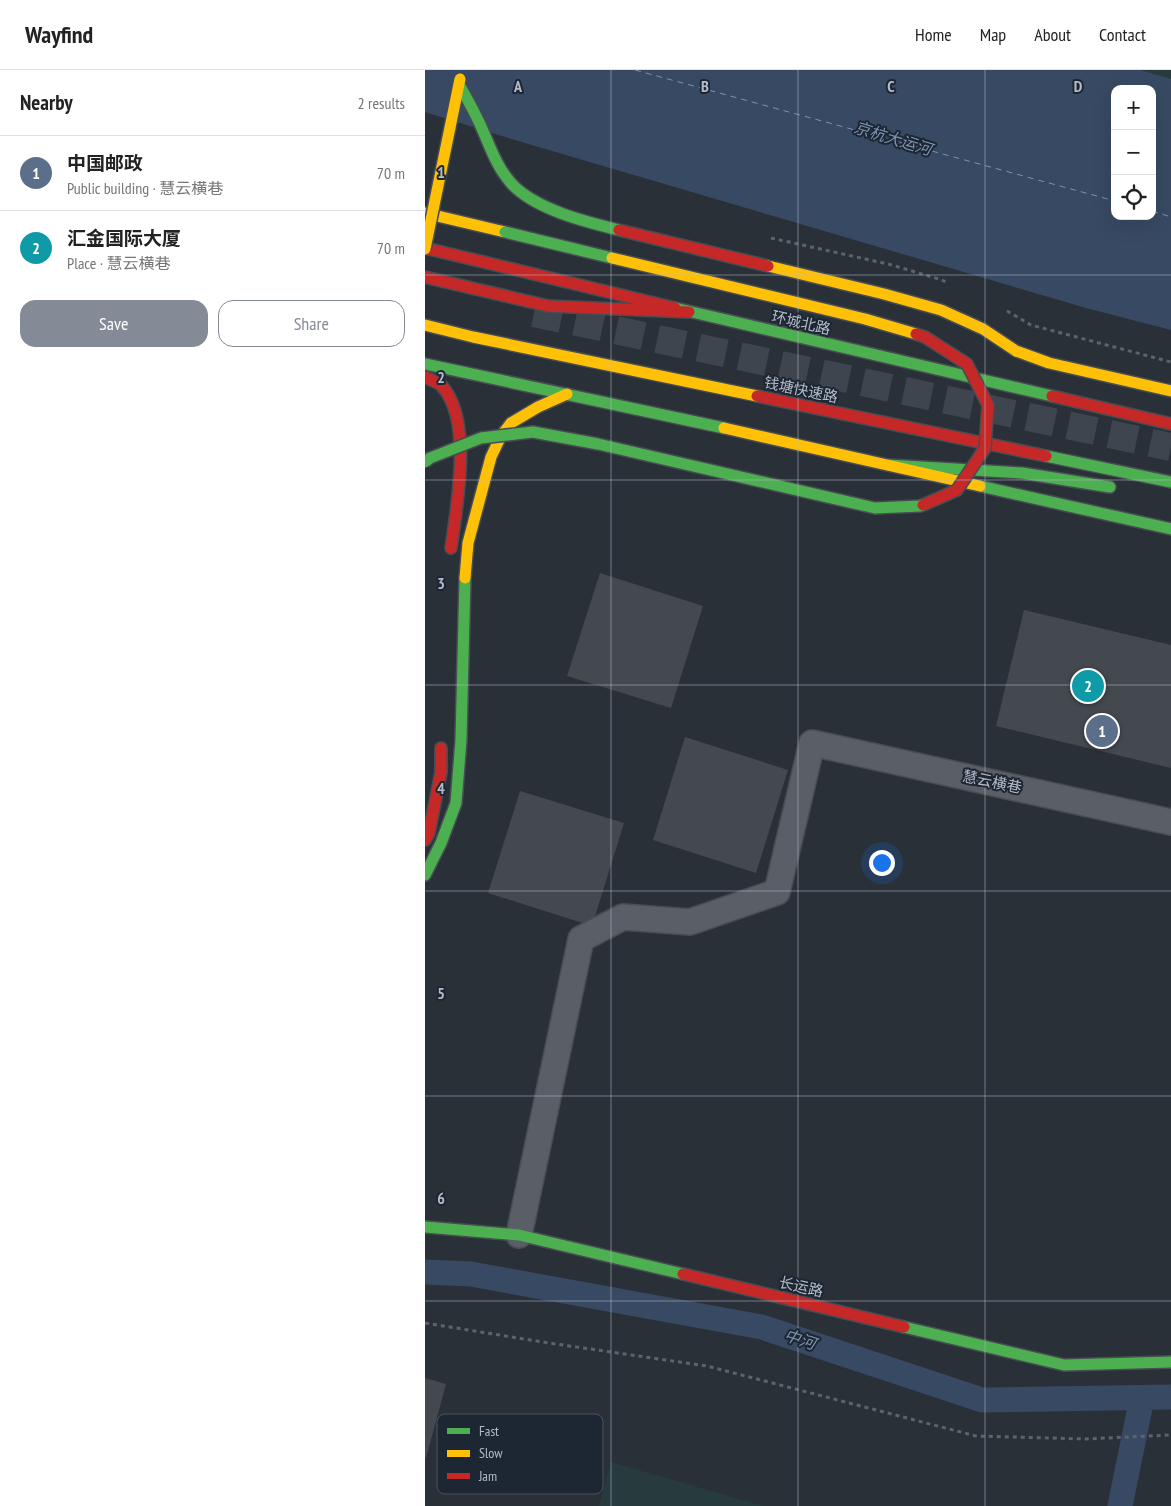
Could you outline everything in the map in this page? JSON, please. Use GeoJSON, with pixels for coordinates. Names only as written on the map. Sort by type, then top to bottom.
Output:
{"type":"FeatureCollection","features":[{"type":"Feature","properties":{"kind":"main road"},"geometry":{"type":"LineString","coordinates":[[425,248],[461,70]]}},
{"type":"Feature","properties":{"kind":"main road"},"geometry":{"type":"LineString","coordinates":[[459,84],[479,122],[494,158],[511,183],[529,199],[559,212],[602,226],[884,294],[941,310],[983,329],[1016,351],[1049,363],[1171,391]]}},
{"type":"Feature","properties":{"kind":"main road"},"geometry":{"type":"LineString","coordinates":[[425,213],[865,319],[925,337],[967,364],[988,405],[985,448],[957,490],[920,506],[875,508],[598,444],[533,432],[481,438],[430,458],[425,462]]}},
{"type":"Feature","properties":{"kind":"main road","name":"环城北路"},"geometry":{"type":"LineString","coordinates":[[425,248],[689,312],[1171,424]]}},
{"type":"Feature","properties":{"kind":"main road"},"geometry":{"type":"LineString","coordinates":[[425,278],[548,306],[689,312]]}},
{"type":"Feature","properties":{"kind":"main road","name":"钱塘快速路"},"geometry":{"type":"LineString","coordinates":[[425,325],[473,337],[1171,482]]}},
{"type":"Feature","properties":{"kind":"main road"},"geometry":{"type":"LineString","coordinates":[[425,364],[1171,529]]}},
{"type":"Feature","properties":{"kind":"main road"},"geometry":{"type":"LineString","coordinates":[[425,376],[441,385],[453,404],[459,425],[460,467],[457,507],[449,560]]}},
{"type":"Feature","properties":{"kind":"main road"},"geometry":{"type":"LineString","coordinates":[[425,875],[441,843],[456,803],[461,740],[463,584],[468,543],[491,457],[501,436],[511,423],[538,407],[567,394]]}},
{"type":"Feature","properties":{"kind":"main road"},"geometry":{"type":"LineString","coordinates":[[888,465],[1022,474],[1125,490]]}},
{"type":"Feature","properties":{"kind":"main road"},"geometry":{"type":"LineString","coordinates":[[425,840],[429,833],[441,772],[441,732]]}},
{"type":"Feature","properties":{"kind":"main road","name":"长运路"},"geometry":{"type":"LineString","coordinates":[[425,1227],[519,1235],[1064,1365],[1171,1362]]}},
{"type":"Feature","properties":{"kind":"street","name":"慧云横巷"},"geometry":{"type":"LineString","coordinates":[[519,1235],[581,939],[623,917],[690,922],[777,892],[812,742],[1171,822]]}},
{"type":"Feature","properties":{"kind":"path"},"geometry":{"type":"LineString","coordinates":[[1031,325],[1171,362]]}},
{"type":"Feature","properties":{"kind":"path"},"geometry":{"type":"LineString","coordinates":[[425,1323],[707,1366],[976,1436],[1086,1439],[1171,1435]]}},
{"type":"Feature","properties":{"kind":"green space"},"geometry":{"type":"Polygon","coordinates":[[[1139,70],[1171,70],[1171,80],[1139,70]]]}},
{"type":"Feature","properties":{"kind":"green space"},"geometry":{"type":"Polygon","coordinates":[[[611,1462],[763,1506],[599,1506],[611,1462]]]}},
{"type":"Feature","properties":{"kind":"water","name":"京杭大运河"},"geometry":{"type":"Polygon","coordinates":[[[425,70],[1140,70],[1171,79],[1171,330],[1086,308],[425,112],[425,70]]]}},
{"type":"Feature","properties":{"kind":"building"},"geometry":{"type":"Polygon","coordinates":[[[600,573],[703,606],[671,708],[567,676],[600,573]]]}},
{"type":"Feature","properties":{"kind":"building"},"geometry":{"type":"Polygon","coordinates":[[[1024,610],[1171,645],[1171,768],[996,726],[1024,610]]]}},
{"type":"Feature","properties":{"kind":"building"},"geometry":{"type":"Polygon","coordinates":[[[685,737],[788,770],[756,873],[653,840],[685,737]]]}},
{"type":"Feature","properties":{"kind":"building"},"geometry":{"type":"Polygon","coordinates":[[[520,791],[624,823],[592,926],[488,893],[520,791]]]}},
{"type":"Feature","properties":{"kind":"building"},"geometry":{"type":"Polygon","coordinates":[[[425,1378],[446,1384],[425,1458],[425,1378]]]}},
{"type":"Feature","properties":{"kind":"waterway","name":"中河"},"geometry":{"type":"LineString","coordinates":[[425,1272],[471,1274],[762,1327],[982,1400],[1171,1397]]}},
{"type":"Feature","properties":{"kind":"waterway"},"geometry":{"type":"LineString","coordinates":[[1120,1506],[1142,1398]]}},
{"type":"Feature","properties":{"kind":"ferry route"},"geometry":{"type":"LineString","coordinates":[[635,70],[1111,200]]}},
{"type":"Feature","properties":{"kind":"ferry route"},"geometry":{"type":"LineString","coordinates":[[1156,212],[1171,217]]}},
{"type":"Feature","properties":{"kind":"tunnel"},"geometry":{"type":"LineString","coordinates":[[534,313],[1171,447]]}},
{"type":"Feature","properties":{"kind":"traffic: fast"},"geometry":{"type":"LineString","coordinates":[[459,84],[477,117],[493,154],[511,183],[521,192],[547,207],[591,223],[619,230]]}},
{"type":"Feature","properties":{"kind":"traffic: fast"},"geometry":{"type":"LineString","coordinates":[[505,232],[612,258]]}},
{"type":"Feature","properties":{"kind":"traffic: fast"},"geometry":{"type":"LineString","coordinates":[[675,308],[1052,396]]}},
{"type":"Feature","properties":{"kind":"traffic: fast"},"geometry":{"type":"LineString","coordinates":[[425,364],[724,428]]}},
{"type":"Feature","properties":{"kind":"traffic: fast"},"geometry":{"type":"LineString","coordinates":[[425,462],[430,458],[481,438],[533,432],[598,444],[875,508],[923,505]]}},
{"type":"Feature","properties":{"kind":"traffic: fast"},"geometry":{"type":"LineString","coordinates":[[1046,456],[1171,482]]}},
{"type":"Feature","properties":{"kind":"traffic: fast"},"geometry":{"type":"LineString","coordinates":[[888,465],[1022,473],[1110,487]]}},
{"type":"Feature","properties":{"kind":"traffic: fast"},"geometry":{"type":"LineString","coordinates":[[980,486],[1171,529]]}},
{"type":"Feature","properties":{"kind":"traffic: fast"},"geometry":{"type":"LineString","coordinates":[[425,875],[441,843],[456,803],[461,740],[465,578]]}},
{"type":"Feature","properties":{"kind":"traffic: fast"},"geometry":{"type":"LineString","coordinates":[[425,1227],[519,1235],[683,1274]]}},
{"type":"Feature","properties":{"kind":"traffic: fast"},"geometry":{"type":"LineString","coordinates":[[904,1327],[1064,1365],[1171,1362]]}},
{"type":"Feature","properties":{"kind":"traffic: slow"},"geometry":{"type":"LineString","coordinates":[[425,249],[460,79]]}},
{"type":"Feature","properties":{"kind":"traffic: slow"},"geometry":{"type":"LineString","coordinates":[[425,213],[505,232]]}},
{"type":"Feature","properties":{"kind":"traffic: slow"},"geometry":{"type":"LineString","coordinates":[[612,258],[865,319],[916,334]]}},
{"type":"Feature","properties":{"kind":"traffic: slow"},"geometry":{"type":"LineString","coordinates":[[768,266],[941,310],[983,329],[1016,351]]}},
{"type":"Feature","properties":{"kind":"traffic: slow"},"geometry":{"type":"LineString","coordinates":[[425,325],[473,337],[757,396]]}},
{"type":"Feature","properties":{"kind":"traffic: slow"},"geometry":{"type":"LineString","coordinates":[[1016,351],[1049,363],[1171,391]]}},
{"type":"Feature","properties":{"kind":"traffic: slow"},"geometry":{"type":"LineString","coordinates":[[465,578],[468,543],[491,457],[501,436],[511,423],[538,407],[567,394]]}},
{"type":"Feature","properties":{"kind":"traffic: slow"},"geometry":{"type":"LineString","coordinates":[[724,428],[980,486]]}},
{"type":"Feature","properties":{"kind":"traffic: jam"},"geometry":{"type":"LineString","coordinates":[[619,230],[768,266]]}},
{"type":"Feature","properties":{"kind":"traffic: jam"},"geometry":{"type":"LineString","coordinates":[[425,248],[675,308]]}},
{"type":"Feature","properties":{"kind":"traffic: jam"},"geometry":{"type":"LineString","coordinates":[[425,277],[548,306],[689,312]]}},
{"type":"Feature","properties":{"kind":"traffic: jam"},"geometry":{"type":"LineString","coordinates":[[916,334],[925,337],[967,364],[988,405],[985,448],[957,490],[923,505]]}},
{"type":"Feature","properties":{"kind":"traffic: jam"},"geometry":{"type":"LineString","coordinates":[[425,377],[442,386],[452,401],[457,420],[460,441],[459,487],[451,548]]}},
{"type":"Feature","properties":{"kind":"traffic: jam"},"geometry":{"type":"LineString","coordinates":[[757,396],[1046,456]]}},
{"type":"Feature","properties":{"kind":"traffic: jam"},"geometry":{"type":"LineString","coordinates":[[1052,396],[1171,424]]}},
{"type":"Feature","properties":{"kind":"traffic: jam"},"geometry":{"type":"LineString","coordinates":[[425,840],[429,833],[441,772],[441,748]]}},
{"type":"Feature","properties":{"kind":"traffic: jam"},"geometry":{"type":"LineString","coordinates":[[683,1274],[904,1327]]}},
{"type":"Feature","properties":{"kind":"place","name":"汇金国际大厦"},"geometry":{"type":"Point","coordinates":[1088,686]}},
{"type":"Feature","properties":{"kind":"place","name":"中国邮政"},"geometry":{"type":"Point","coordinates":[1102,731]}}]}
